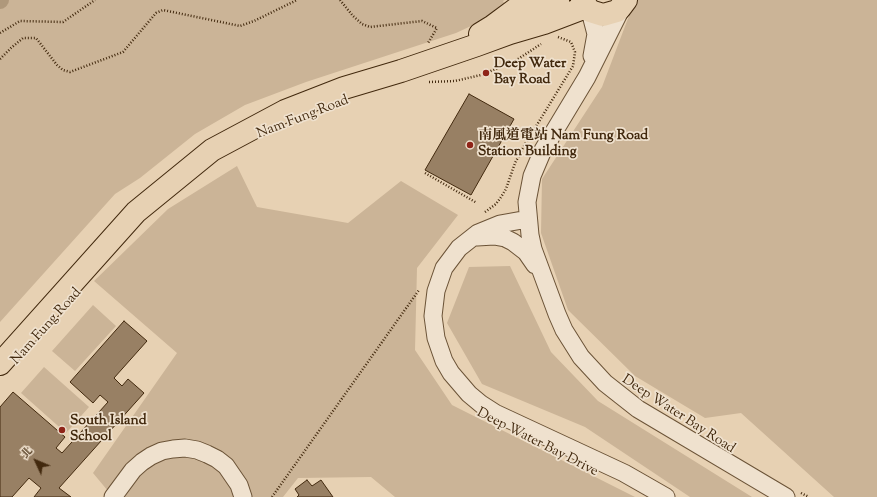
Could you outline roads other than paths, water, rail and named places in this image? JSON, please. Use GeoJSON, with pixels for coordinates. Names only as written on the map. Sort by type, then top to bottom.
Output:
{"type":"FeatureCollection","features":[{"type":"Feature","properties":{"kind":"main road"},"geometry":{"type":"LineString","coordinates":[[435,51],[493,26],[528,0]]}},
{"type":"Feature","properties":{"kind":"main road","name":"Nam Fung Road"},"geometry":{"type":"LineString","coordinates":[[510,33],[558,0]]}},
{"type":"Feature","properties":{"kind":"main road"},"geometry":{"type":"LineString","coordinates":[[586,6],[599,14],[608,14],[617,11],[625,2]]}},
{"type":"Feature","properties":{"kind":"main road","name":"Nam Fung Road"},"geometry":{"type":"LineString","coordinates":[[0,364],[136,212],[212,150],[285,110],[344,88],[401,71],[435,51],[544,24],[586,6]]}},
{"type":"Feature","properties":{"kind":"street","name":"Deep Water Bay Road"},"geometry":{"type":"LineString","coordinates":[[625,2],[587,77],[537,162],[529,188],[527,202],[533,249],[540,271],[557,314],[573,344],[581,357],[605,383],[638,409],[791,493]]}},
{"type":"Feature","properties":{"kind":"street","name":"Deep Water Bay Road"},"geometry":{"type":"LineString","coordinates":[[586,6],[596,34],[587,77]]}},
{"type":"Feature","properties":{"kind":"street","name":"Deep Water Bay Drive"},"geometry":{"type":"LineString","coordinates":[[528,219],[500,224],[489,228],[468,240],[455,253],[444,268],[436,291],[433,316],[439,349],[451,373],[469,394],[481,404],[495,413],[624,473],[666,497]]}},
{"type":"Feature","properties":{"kind":"street"},"geometry":{"type":"LineString","coordinates":[[468,240],[481,236],[504,238],[519,246],[540,271]]}},
{"type":"Feature","properties":{"kind":"street"},"geometry":{"type":"LineString","coordinates":[[112,497],[133,470],[142,462],[162,451],[185,448],[207,454],[226,466],[239,485],[243,497]]}},
{"type":"Feature","properties":{"kind":"place","name":"Deep Water Bay Road"},"geometry":{"type":"Point","coordinates":[486,73]}},
{"type":"Feature","properties":{"kind":"place","name":"南風道電站 Nam Fung Road Station Building"},"geometry":{"type":"Point","coordinates":[470,145]}},
{"type":"Feature","properties":{"kind":"place","name":"South Island School"},"geometry":{"type":"Point","coordinates":[62,430]}}]}
